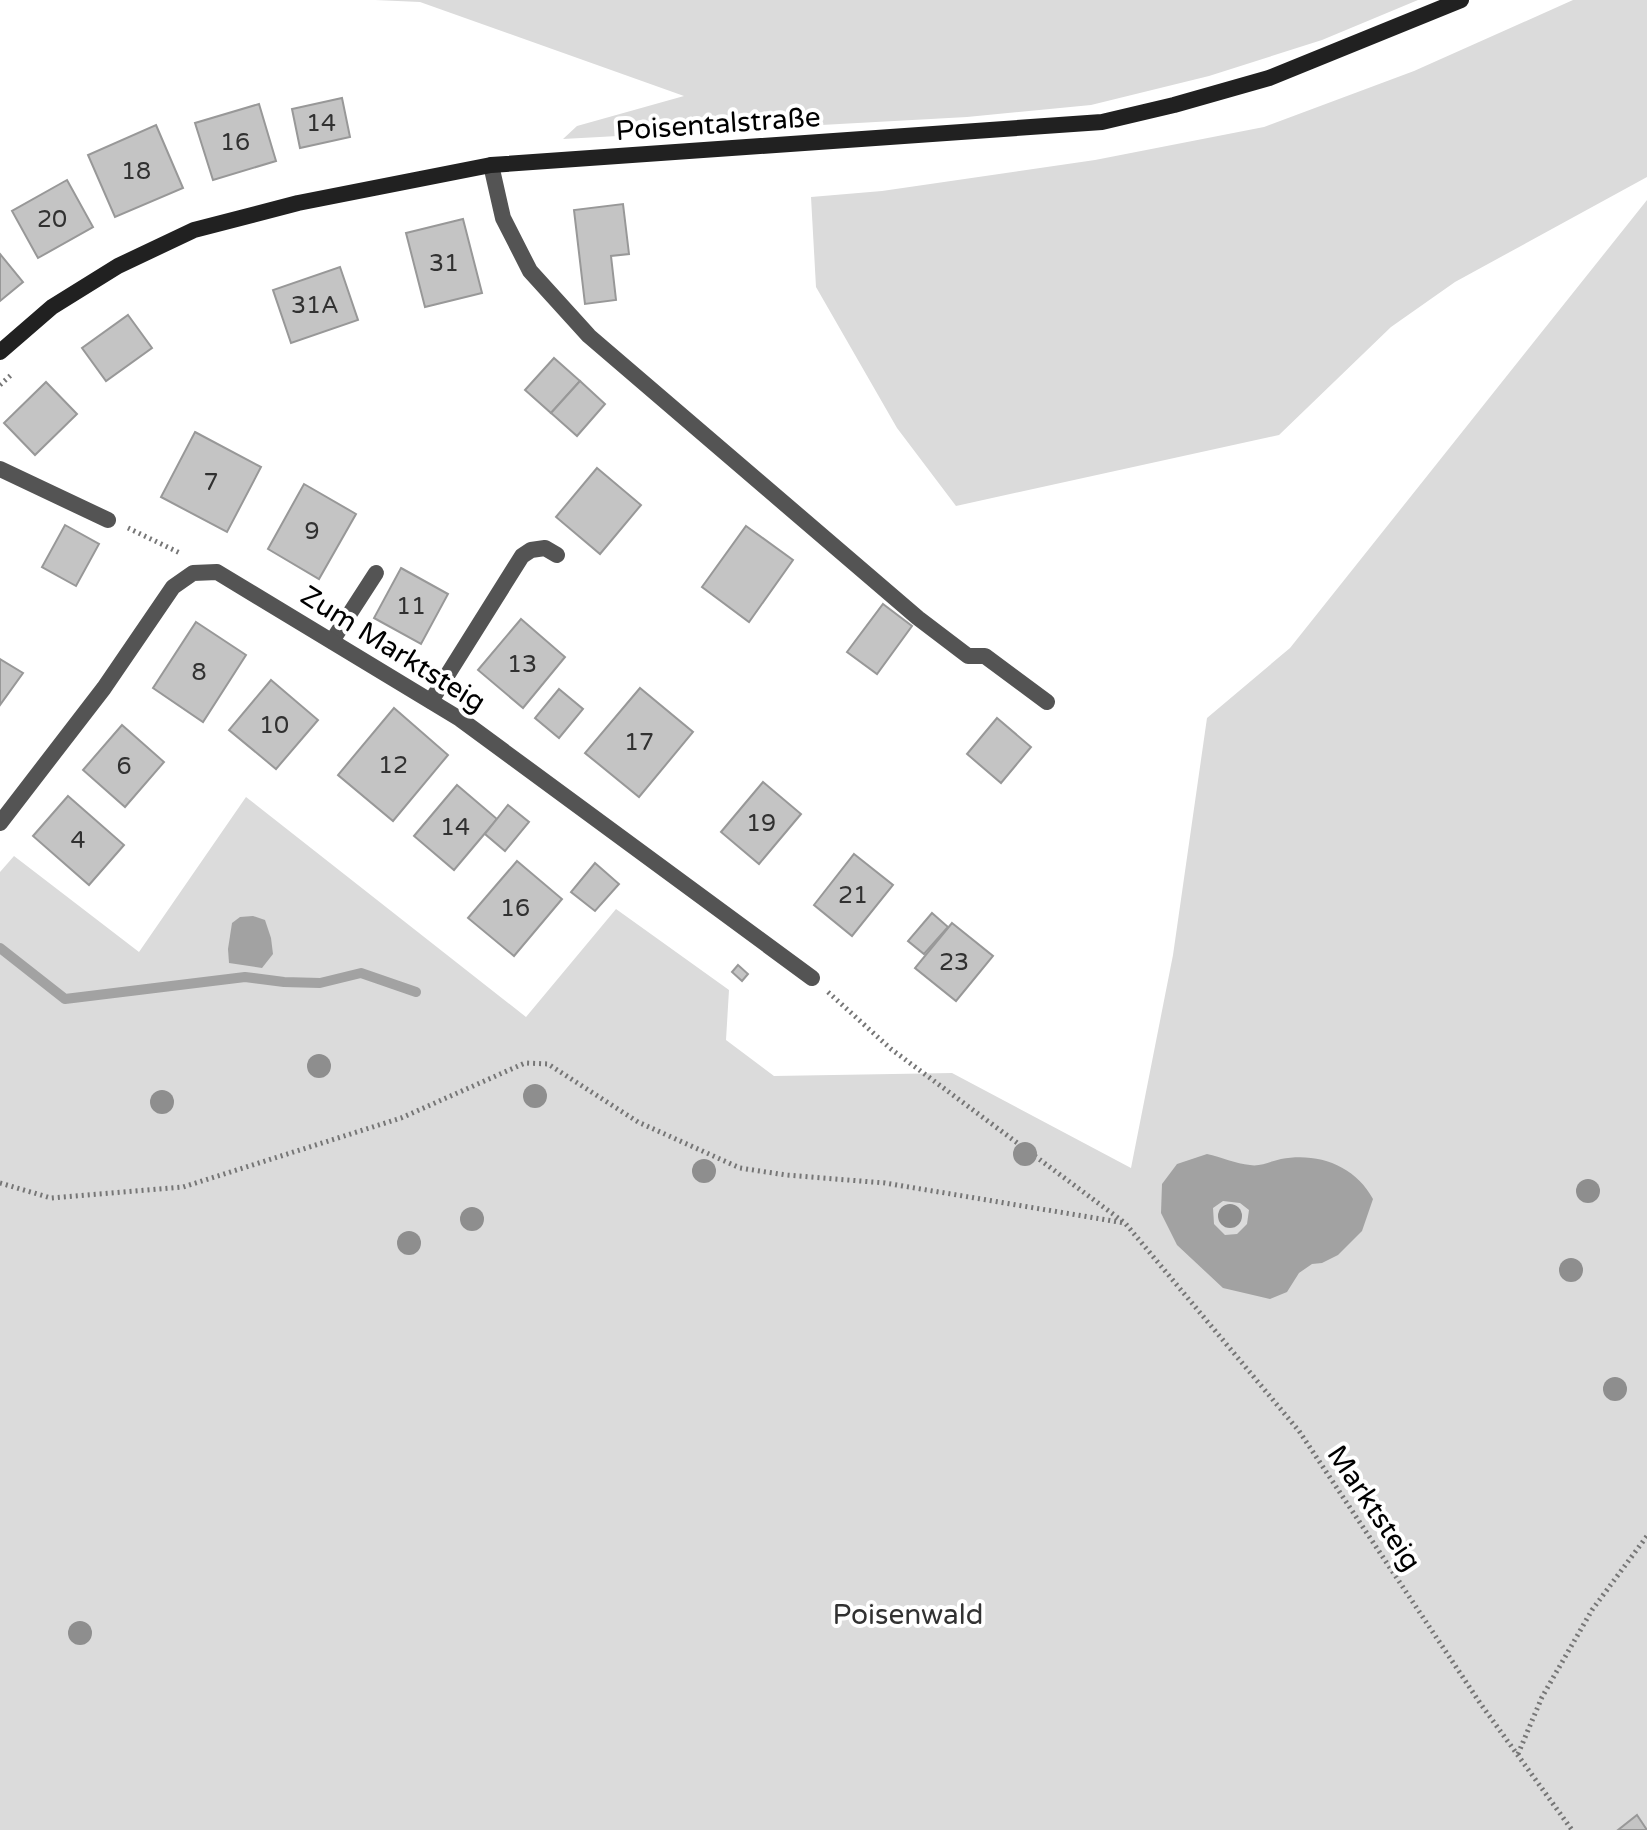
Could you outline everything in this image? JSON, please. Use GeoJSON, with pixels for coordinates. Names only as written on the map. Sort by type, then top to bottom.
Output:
{"type":"FeatureCollection","features":[{"type":"Feature","properties":{"kind":"main road","name":"Poisentalstraße"},"geometry":{"type":"LineString","coordinates":[[0,352],[52,307],[118,266],[194,230],[298,203],[491,165],[1102,122],[1269,78],[1461,0]]}},
{"type":"Feature","properties":{"kind":"street"},"geometry":{"type":"LineString","coordinates":[[491,165],[503,218],[530,271],[589,336],[918,618],[968,656],[985,656],[1047,702]]}},
{"type":"Feature","properties":{"kind":"street"},"geometry":{"type":"LineString","coordinates":[[0,469],[108,520]]}},
{"type":"Feature","properties":{"kind":"street"},"geometry":{"type":"LineString","coordinates":[[431,701],[522,556],[531,550],[545,548],[557,555]]}},
{"type":"Feature","properties":{"kind":"street","name":"Zum Marktsteig"},"geometry":{"type":"LineString","coordinates":[[0,823],[104,688],[173,587],[193,573],[217,572],[460,719],[812,978]]}},
{"type":"Feature","properties":{"kind":"street"},"geometry":{"type":"LineString","coordinates":[[332,641],[376,573]]}},
{"type":"Feature","properties":{"kind":"path"},"geometry":{"type":"LineString","coordinates":[[0,385],[22,366]]}},
{"type":"Feature","properties":{"kind":"path"},"geometry":{"type":"LineString","coordinates":[[108,520],[165,544]]}},
{"type":"Feature","properties":{"kind":"path","name":"Marktsteig"},"geometry":{"type":"LineString","coordinates":[[812,978],[891,1049],[1125,1223],[1299,1431],[1480,1703],[1572,1830]]}},
{"type":"Feature","properties":{"kind":"path"},"geometry":{"type":"LineString","coordinates":[[0,1183],[51,1198],[183,1187],[401,1118],[525,1063],[548,1064],[638,1122],[740,1168],[885,1183],[1125,1223]]}},
{"type":"Feature","properties":{"kind":"path"},"geometry":{"type":"LineString","coordinates":[[1518,1755],[1542,1697],[1592,1610],[1647,1536]]}},
{"type":"Feature","properties":{"kind":"green space"},"geometry":{"type":"Polygon","coordinates":[[[375,0],[1418,0],[1322,40],[1209,76],[1091,105],[967,117],[563,139],[577,126],[684,96],[420,2],[375,0]]]}},
{"type":"Feature","properties":{"kind":"green space"},"geometry":{"type":"Polygon","coordinates":[[[1573,0],[1647,0],[1647,177],[1455,282],[1391,327],[1279,435],[956,506],[897,428],[816,287],[811,197],[882,191],[1095,160],[1264,127],[1414,71],[1573,0]]]}},
{"type":"Feature","properties":{"kind":"green space","name":"Poisenwald"},"geometry":{"type":"Polygon","coordinates":[[[1647,200],[1647,1830],[0,1830],[0,872],[14,856],[139,952],[246,797],[526,1017],[616,909],[729,990],[726,1040],[774,1076],[952,1073],[1131,1168],[1173,955],[1207,718],[1290,648],[1647,200]]]}},
{"type":"Feature","properties":{"kind":"shaded area"},"geometry":{"type":"Polygon","coordinates":[[[253,916],[265,920],[273,954],[262,968],[229,963],[232,923],[240,917],[253,916]]]}},
{"type":"Feature","properties":{"kind":"shaded area"},"geometry":{"type":"Polygon","coordinates":[[[1207,1154],[1254,1165],[1295,1157],[1321,1160],[1356,1177],[1373,1199],[1362,1231],[1338,1255],[1312,1264],[1299,1273],[1287,1292],[1270,1299],[1223,1288],[1177,1245],[1161,1213],[1162,1184],[1177,1164],[1207,1154]],[[1223,1201],[1213,1208],[1214,1224],[1225,1235],[1237,1234],[1247,1224],[1249,1210],[1240,1203],[1223,1201]]]}},
{"type":"Feature","properties":{"kind":"building"},"geometry":{"type":"Polygon","coordinates":[[[342,98],[350,137],[300,148],[292,109],[342,98]]]}},
{"type":"Feature","properties":{"kind":"building"},"geometry":{"type":"Polygon","coordinates":[[[259,104],[276,161],[213,180],[195,123],[259,104]]]}},
{"type":"Feature","properties":{"kind":"building"},"geometry":{"type":"Polygon","coordinates":[[[156,125],[183,188],[115,217],[88,155],[156,125]]]}},
{"type":"Feature","properties":{"kind":"building"},"geometry":{"type":"Polygon","coordinates":[[[67,180],[93,227],[38,258],[12,211],[67,180]]]}},
{"type":"Feature","properties":{"kind":"building"},"geometry":{"type":"Polygon","coordinates":[[[623,204],[629,254],[611,256],[616,300],[585,304],[574,210],[623,204]]]}},
{"type":"Feature","properties":{"kind":"building"},"geometry":{"type":"Polygon","coordinates":[[[463,219],[482,293],[425,307],[406,233],[463,219]]]}},
{"type":"Feature","properties":{"kind":"building"},"geometry":{"type":"Polygon","coordinates":[[[0,254],[23,282],[0,301],[0,254]]]}},
{"type":"Feature","properties":{"kind":"building"},"geometry":{"type":"Polygon","coordinates":[[[340,267],[358,320],[291,343],[273,290],[340,267]]]}},
{"type":"Feature","properties":{"kind":"building"},"geometry":{"type":"Polygon","coordinates":[[[128,315],[152,348],[106,381],[82,348],[128,315]]]}},
{"type":"Feature","properties":{"kind":"building"},"geometry":{"type":"Polygon","coordinates":[[[554,358],[580,381],[551,413],[525,390],[554,358]]]}},
{"type":"Feature","properties":{"kind":"building"},"geometry":{"type":"Polygon","coordinates":[[[580,381],[605,404],[577,436],[551,413],[580,381]]]}},
{"type":"Feature","properties":{"kind":"building"},"geometry":{"type":"Polygon","coordinates":[[[46,382],[77,414],[35,455],[4,423],[46,382]]]}},
{"type":"Feature","properties":{"kind":"building"},"geometry":{"type":"Polygon","coordinates":[[[195,432],[261,467],[227,532],[161,497],[195,432]]]}},
{"type":"Feature","properties":{"kind":"building"},"geometry":{"type":"Polygon","coordinates":[[[597,468],[641,505],[600,554],[556,517],[597,468]]]}},
{"type":"Feature","properties":{"kind":"building"},"geometry":{"type":"Polygon","coordinates":[[[304,484],[356,514],[319,579],[268,549],[304,484]]]}},
{"type":"Feature","properties":{"kind":"building"},"geometry":{"type":"Polygon","coordinates":[[[65,525],[99,544],[76,586],[42,567],[65,525]]]}},
{"type":"Feature","properties":{"kind":"building"},"geometry":{"type":"Polygon","coordinates":[[[746,526],[793,560],[749,622],[702,587],[746,526]]]}},
{"type":"Feature","properties":{"kind":"building"},"geometry":{"type":"Polygon","coordinates":[[[401,568],[448,594],[421,644],[374,618],[401,568]]]}},
{"type":"Feature","properties":{"kind":"building"},"geometry":{"type":"Polygon","coordinates":[[[883,604],[912,626],[877,674],[847,652],[883,604]]]}},
{"type":"Feature","properties":{"kind":"building"},"geometry":{"type":"Polygon","coordinates":[[[521,619],[565,657],[523,708],[478,670],[521,619]]]}},
{"type":"Feature","properties":{"kind":"building"},"geometry":{"type":"Polygon","coordinates":[[[196,622],[246,655],[203,722],[153,688],[196,622]]]}},
{"type":"Feature","properties":{"kind":"building"},"geometry":{"type":"Polygon","coordinates":[[[0,659],[23,673],[0,705],[0,659]]]}},
{"type":"Feature","properties":{"kind":"building"},"geometry":{"type":"Polygon","coordinates":[[[271,680],[318,720],[276,769],[229,730],[271,680]]]}},
{"type":"Feature","properties":{"kind":"building"},"geometry":{"type":"Polygon","coordinates":[[[640,688],[693,732],[639,797],[585,753],[640,688]]]}},
{"type":"Feature","properties":{"kind":"building"},"geometry":{"type":"Polygon","coordinates":[[[559,689],[583,709],[559,738],[535,718],[559,689]]]}},
{"type":"Feature","properties":{"kind":"building"},"geometry":{"type":"Polygon","coordinates":[[[394,708],[448,755],[393,821],[338,775],[394,708]]]}},
{"type":"Feature","properties":{"kind":"building"},"geometry":{"type":"Polygon","coordinates":[[[997,718],[1031,747],[1001,783],[967,754],[997,718]]]}},
{"type":"Feature","properties":{"kind":"building"},"geometry":{"type":"Polygon","coordinates":[[[122,725],[164,762],[125,807],[83,770],[122,725]]]}},
{"type":"Feature","properties":{"kind":"building"},"geometry":{"type":"Polygon","coordinates":[[[763,782],[801,814],[759,864],[721,832],[763,782]]]}},
{"type":"Feature","properties":{"kind":"building"},"geometry":{"type":"Polygon","coordinates":[[[457,785],[497,819],[454,870],[414,836],[457,785]]]}},
{"type":"Feature","properties":{"kind":"building"},"geometry":{"type":"Polygon","coordinates":[[[68,796],[124,845],[89,885],[33,836],[68,796]]]}},
{"type":"Feature","properties":{"kind":"building"},"geometry":{"type":"Polygon","coordinates":[[[508,805],[529,822],[505,851],[485,834],[508,805]]]}},
{"type":"Feature","properties":{"kind":"building"},"geometry":{"type":"Polygon","coordinates":[[[854,854],[893,885],[852,936],[814,905],[854,854]]]}},
{"type":"Feature","properties":{"kind":"building"},"geometry":{"type":"Polygon","coordinates":[[[517,861],[562,899],[514,956],[468,918],[517,861]]]}},
{"type":"Feature","properties":{"kind":"building"},"geometry":{"type":"Polygon","coordinates":[[[595,863],[619,884],[595,911],[571,892],[595,863]]]}},
{"type":"Feature","properties":{"kind":"building"},"geometry":{"type":"Polygon","coordinates":[[[932,913],[948,927],[924,954],[908,941],[932,913]]]}},
{"type":"Feature","properties":{"kind":"building"},"geometry":{"type":"Polygon","coordinates":[[[952,923],[993,956],[956,1001],[915,968],[952,923]]]}},
{"type":"Feature","properties":{"kind":"building"},"geometry":{"type":"Polygon","coordinates":[[[738,965],[748,974],[742,981],[732,972],[738,965]]]}},
{"type":"Feature","properties":{"kind":"building"},"geometry":{"type":"Polygon","coordinates":[[[1637,1815],[1647,1830],[1618,1830],[1637,1815]]]}},
{"type":"Feature","properties":{"kind":"waterway"},"geometry":{"type":"LineString","coordinates":[[0,948],[65,999],[245,977],[320,983],[361,973],[416,992]]}}]}
